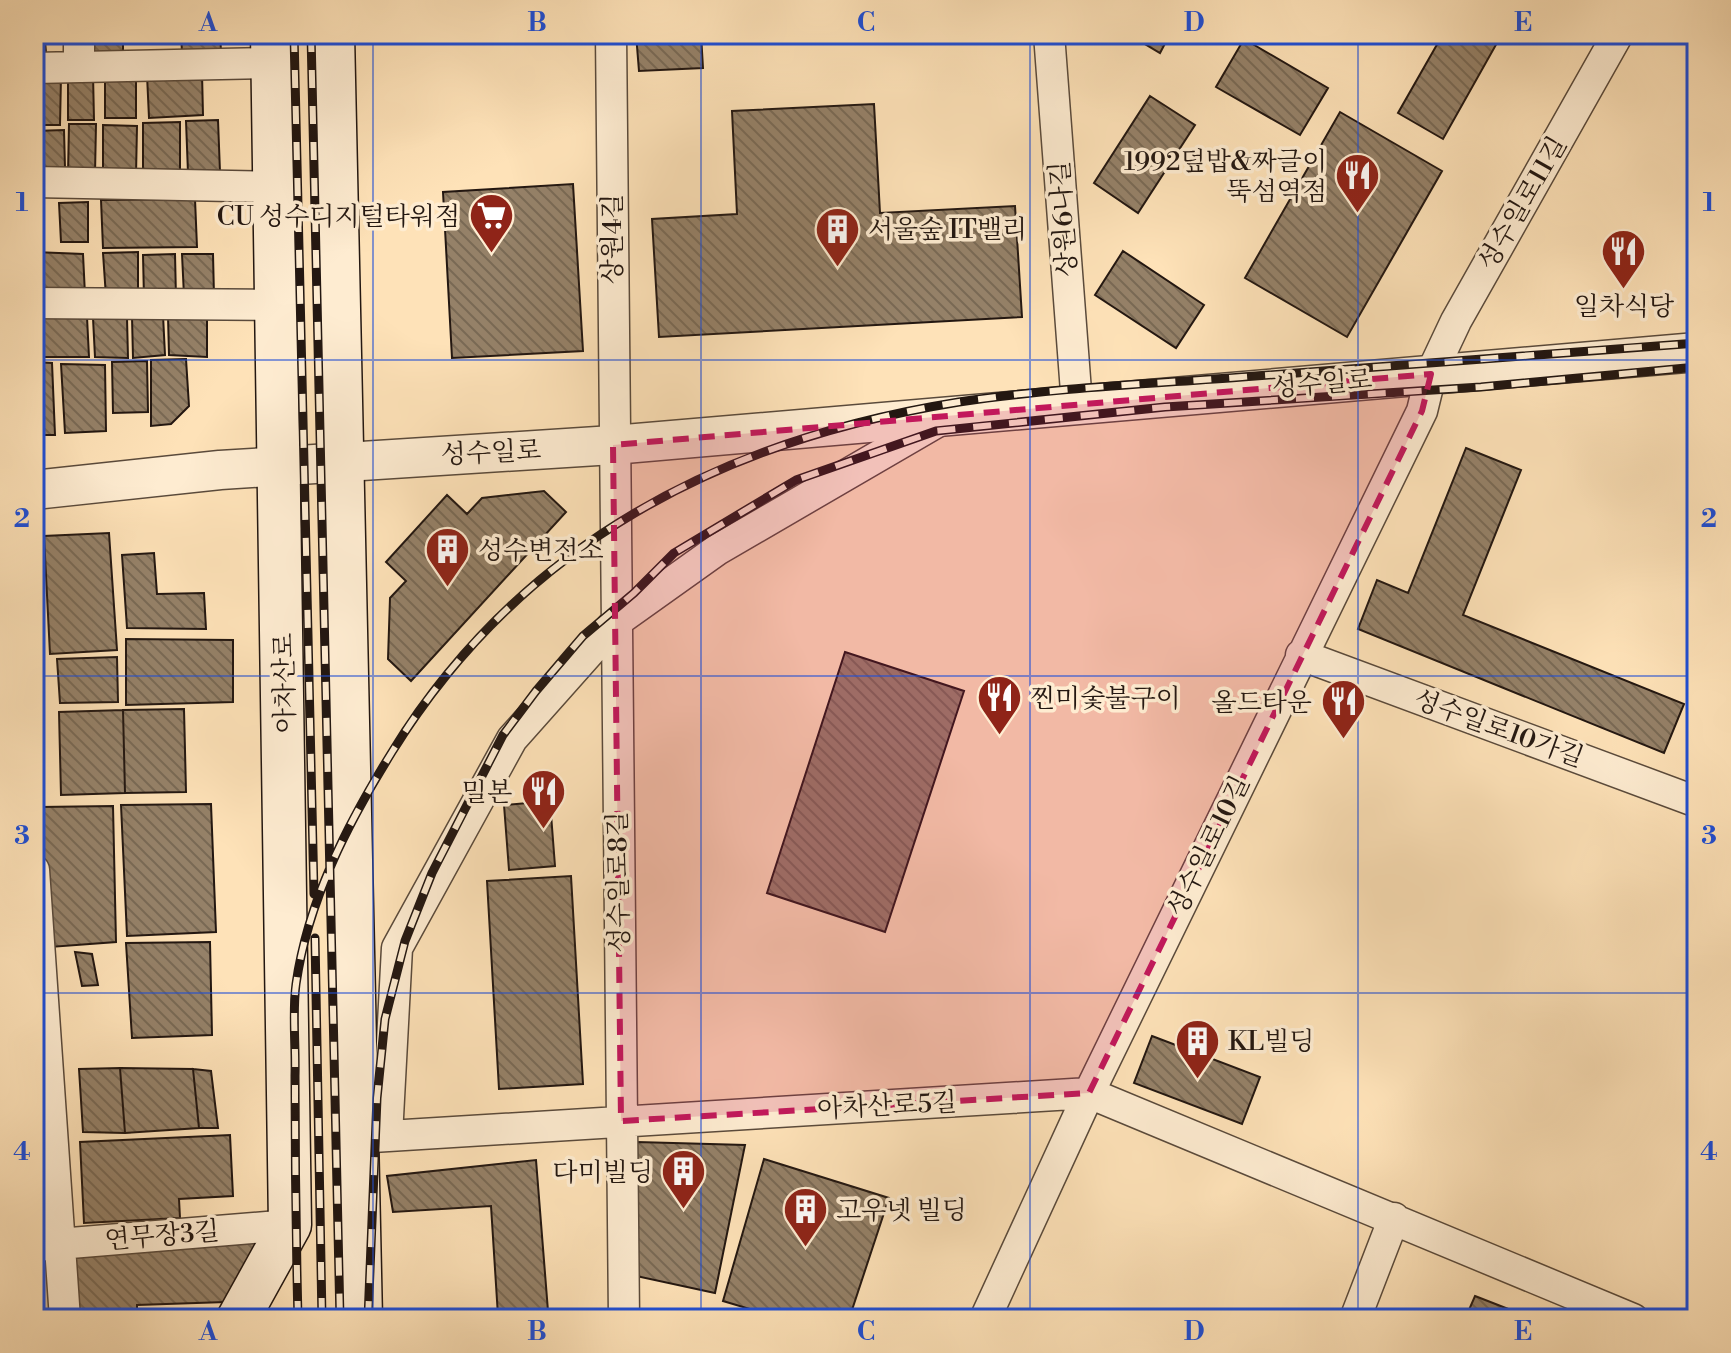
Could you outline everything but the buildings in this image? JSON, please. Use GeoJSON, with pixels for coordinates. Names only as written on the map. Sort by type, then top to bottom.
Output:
{"type":"FeatureCollection","features":[{"type":"Feature","properties":{"kind":"main road"},"geometry":{"type":"LineString","coordinates":[[333,34],[340,461],[371,1137],[361,1319]]}},
{"type":"Feature","properties":{"kind":"main road","name":"아차산로"},"geometry":{"type":"LineString","coordinates":[[238,1319],[290,1225],[281,466],[272,48]]}},
{"type":"Feature","properties":{"kind":"street"},"geometry":{"type":"LineString","coordinates":[[79,34],[79,67]]}},
{"type":"Feature","properties":{"kind":"street","name":"상원4길"},"geometry":{"type":"LineString","coordinates":[[611,34],[613,445]]}},
{"type":"Feature","properties":{"kind":"street","name":"상원6나길"},"geometry":{"type":"LineString","coordinates":[[1049,34],[1077,405]]}},
{"type":"Feature","properties":{"kind":"street","name":"성수일로11길"},"geometry":{"type":"LineString","coordinates":[[1431,374],[1456,321],[1618,34]]}},
{"type":"Feature","properties":{"kind":"street"},"geometry":{"type":"LineString","coordinates":[[34,68],[79,67],[272,48]]}},
{"type":"Feature","properties":{"kind":"street"},"geometry":{"type":"LineString","coordinates":[[34,182],[275,187]]}},
{"type":"Feature","properties":{"kind":"street"},"geometry":{"type":"LineString","coordinates":[[34,303],[277,305]]}},
{"type":"Feature","properties":{"kind":"street","name":"성수일로"},"geometry":{"type":"LineString","coordinates":[[34,490],[340,461],[613,445],[1697,352]]}},
{"type":"Feature","properties":{"kind":"street","name":"성수일로10길"},"geometry":{"type":"LineString","coordinates":[[985,1319],[1089,1093],[1422,411],[1431,374]]}},
{"type":"Feature","properties":{"kind":"street","name":"성수일로"},"geometry":{"type":"LineString","coordinates":[[616,622],[717,550],[947,416]]}},
{"type":"Feature","properties":{"kind":"street","name":"성수일로8길"},"geometry":{"type":"LineString","coordinates":[[613,445],[624,1319]]}},
{"type":"Feature","properties":{"kind":"street"},"geometry":{"type":"LineString","coordinates":[[371,1137],[397,948],[512,739],[616,622]]}},
{"type":"Feature","properties":{"kind":"street","name":"성수일로10가길"},"geometry":{"type":"LineString","coordinates":[[1301,655],[1697,802]]}},
{"type":"Feature","properties":{"kind":"street"},"geometry":{"type":"LineString","coordinates":[[34,870],[48,1244],[65,1319]]}},
{"type":"Feature","properties":{"kind":"street","name":"아차산로5길"},"geometry":{"type":"LineString","coordinates":[[371,1137],[1089,1093],[1633,1319]]}},
{"type":"Feature","properties":{"kind":"street"},"geometry":{"type":"LineString","coordinates":[[1355,1319],[1394,1218]]}},
{"type":"Feature","properties":{"kind":"street","name":"연무장3길"},"geometry":{"type":"LineString","coordinates":[[48,1244],[290,1225]]}},
{"type":"Feature","properties":{"kind":"highlighted area"},"geometry":{"type":"Polygon","coordinates":[[[1431,374],[1422,411],[1089,1093],[621,1121],[613,445],[1431,374]]]}},
{"type":"Feature","properties":{"kind":"green space"},"geometry":{"type":"Polygon","coordinates":[[[49,1258],[51,1319],[34,1319],[34,1259],[49,1258]]]}},
{"type":"Feature","properties":{"kind":"railway"},"geometry":{"type":"LineString","coordinates":[[294,34],[314,894]]}},
{"type":"Feature","properties":{"kind":"railway"},"geometry":{"type":"LineString","coordinates":[[311,34],[340,1319]]}},
{"type":"Feature","properties":{"kind":"railway"},"geometry":{"type":"LineString","coordinates":[[298,1319],[295,995],[302,953],[320,892],[345,834],[376,779],[444,679],[502,614],[566,559],[635,513],[709,474],[789,443],[872,419],[959,402],[1100,387],[1697,343]]}},
{"type":"Feature","properties":{"kind":"railway"},"geometry":{"type":"LineString","coordinates":[[368,1319],[377,1098],[385,1019],[405,941],[432,873],[503,735],[536,691],[583,636],[634,593],[674,553],[796,480],[936,431],[1165,407],[1481,387],[1697,367]]}},
{"type":"Feature","properties":{"kind":"railway"},"geometry":{"type":"LineString","coordinates":[[315,938],[322,1319]]}},
{"type":"Feature","properties":{"kind":"place","name":"1992덮밥&짜글이 뚝섬역점"},"geometry":{"type":"Point","coordinates":[1358,215]}},
{"type":"Feature","properties":{"kind":"place","name":"CU 성수디지털타워점"},"geometry":{"type":"Point","coordinates":[491,255]}},
{"type":"Feature","properties":{"kind":"place","name":"서울숲 IT밸리"},"geometry":{"type":"Point","coordinates":[837,268]}},
{"type":"Feature","properties":{"kind":"place","name":"일차식당"},"geometry":{"type":"Point","coordinates":[1624,290]}},
{"type":"Feature","properties":{"kind":"place","name":"성수변전소"},"geometry":{"type":"Point","coordinates":[447,589]}},
{"type":"Feature","properties":{"kind":"place","name":"찐미숯불구이"},"geometry":{"type":"Point","coordinates":[999,737]}},
{"type":"Feature","properties":{"kind":"place","name":"올드타운"},"geometry":{"type":"Point","coordinates":[1343,741]}},
{"type":"Feature","properties":{"kind":"place","name":"밀본"},"geometry":{"type":"Point","coordinates":[543,831]}},
{"type":"Feature","properties":{"kind":"place","name":"KL빌딩"},"geometry":{"type":"Point","coordinates":[1197,1080]}},
{"type":"Feature","properties":{"kind":"place","name":"다미빌딩"},"geometry":{"type":"Point","coordinates":[684,1211]}},
{"type":"Feature","properties":{"kind":"place","name":"고우넷 빌딩"},"geometry":{"type":"Point","coordinates":[805,1249]}}]}
